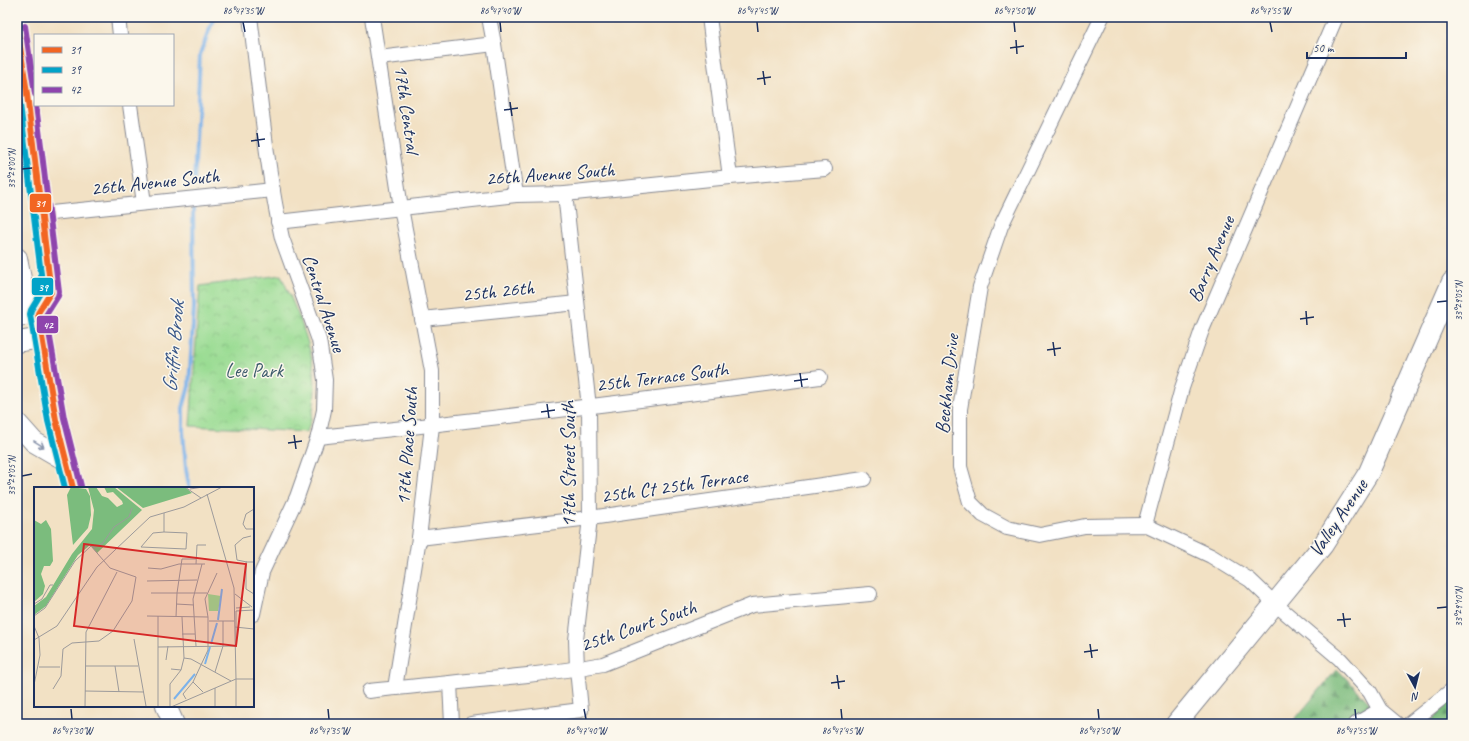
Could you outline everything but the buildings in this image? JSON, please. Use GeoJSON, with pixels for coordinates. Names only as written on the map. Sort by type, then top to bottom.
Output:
{"type":"FeatureCollection","features":[{"type":"Feature","properties":{"kind":"main road"},"geometry":{"type":"LineString","coordinates":[[17,27],[51,292],[38,313]]}},
{"type":"Feature","properties":{"kind":"main road"},"geometry":{"type":"LineString","coordinates":[[17,258],[24,294],[38,313],[56,420],[73,487]]}},
{"type":"Feature","properties":{"kind":"main road","name":"Valley Avenue"},"geometry":{"type":"LineString","coordinates":[[1176,724],[1323,544],[1369,472],[1452,282]]}},
{"type":"Feature","properties":{"kind":"main road"},"geometry":{"type":"LineString","coordinates":[[17,316],[38,313]]}},
{"type":"Feature","properties":{"kind":"main road"},"geometry":{"type":"LineString","coordinates":[[17,342],[42,338]]}},
{"type":"Feature","properties":{"kind":"main road"},"geometry":{"type":"LineString","coordinates":[[17,423],[34,442],[65,460]]}},
{"type":"Feature","properties":{"kind":"main road"},"geometry":{"type":"LineString","coordinates":[[166,707],[174,724]]}},
{"type":"Feature","properties":{"kind":"street"},"geometry":{"type":"LineString","coordinates":[[118,17],[120,34]]}},
{"type":"Feature","properties":{"kind":"street","name":"Central Avenue"},"geometry":{"type":"LineString","coordinates":[[250,17],[278,222],[282,238],[319,340],[325,380],[324,410],[318,437],[296,497],[262,572],[254,609]]}},
{"type":"Feature","properties":{"kind":"street","name":"17th Central"},"geometry":{"type":"LineString","coordinates":[[372,17],[401,208]]}},
{"type":"Feature","properties":{"kind":"street"},"geometry":{"type":"LineString","coordinates":[[489,17],[516,195]]}},
{"type":"Feature","properties":{"kind":"street"},"geometry":{"type":"LineString","coordinates":[[709,17],[730,177]]}},
{"type":"Feature","properties":{"kind":"street","name":"Beckham Drive"},"geometry":{"type":"LineString","coordinates":[[1102,17],[1001,226],[980,287],[960,409],[960,468],[970,502],[983,515],[1007,528],[1040,534],[1085,526],[1145,525],[1211,556],[1250,580],[1274,603],[1340,659],[1370,692],[1380,710]]}},
{"type":"Feature","properties":{"kind":"street","name":"Barry Avenue"},"geometry":{"type":"LineString","coordinates":[[1145,525],[1182,388],[1202,330],[1336,17]]}},
{"type":"Feature","properties":{"kind":"street"},"geometry":{"type":"LineString","coordinates":[[379,58],[494,44]]}},
{"type":"Feature","properties":{"kind":"street"},"geometry":{"type":"LineString","coordinates":[[130,106],[144,203]]}},
{"type":"Feature","properties":{"kind":"street"},"geometry":{"type":"LineString","coordinates":[[17,157],[37,175]]}},
{"type":"Feature","properties":{"kind":"street","name":"26th Avenue South"},"geometry":{"type":"LineString","coordinates":[[278,222],[516,195],[565,194],[825,169]]}},
{"type":"Feature","properties":{"kind":"street","name":"26th Avenue South"},"geometry":{"type":"LineString","coordinates":[[42,214],[273,190]]}},
{"type":"Feature","properties":{"kind":"street","name":"17th Street South"},"geometry":{"type":"LineString","coordinates":[[471,724],[581,710],[576,640],[590,518],[589,407],[565,194]]}},
{"type":"Feature","properties":{"kind":"street","name":"17th Place South"},"geometry":{"type":"LineString","coordinates":[[395,688],[419,538],[432,426],[432,371],[401,208]]}},
{"type":"Feature","properties":{"kind":"street","name":"25th 26th"},"geometry":{"type":"LineString","coordinates":[[422,319],[577,303]]}},
{"type":"Feature","properties":{"kind":"street","name":"25th Terrace South"},"geometry":{"type":"LineString","coordinates":[[318,437],[432,426],[820,377]]}},
{"type":"Feature","properties":{"kind":"street","name":"25th Ct 25th Terrace"},"geometry":{"type":"LineString","coordinates":[[419,538],[590,518],[864,479]]}},
{"type":"Feature","properties":{"kind":"street","name":"25th Court South"},"geometry":{"type":"LineString","coordinates":[[369,690],[577,669],[603,664],[752,605],[870,594]]}},
{"type":"Feature","properties":{"kind":"street"},"geometry":{"type":"LineString","coordinates":[[450,683],[452,724]]}},
{"type":"Feature","properties":{"kind":"street"},"geometry":{"type":"LineString","coordinates":[[1409,724],[1452,690]]}},
{"type":"Feature","properties":{"kind":"street"},"geometry":{"type":"LineString","coordinates":[[1356,724],[1380,710],[1397,724]]}},
{"type":"Feature","properties":{"kind":"green space","name":"Lee Park"},"geometry":{"type":"Polygon","coordinates":[[[281,275],[304,332],[314,371],[315,391],[313,411],[307,432],[190,426],[200,286],[281,275]]]}},
{"type":"Feature","properties":{"kind":"green space"},"geometry":{"type":"Polygon","coordinates":[[[1337,669],[1381,715],[1384,724],[1291,724],[1337,669]]]}},
{"type":"Feature","properties":{"kind":"green space"},"geometry":{"type":"Polygon","coordinates":[[[1452,699],[1452,724],[1429,724],[1450,701],[1452,699]]]}},
{"type":"Feature","properties":{"kind":"waterway","name":"Griffin Brook"},"geometry":{"type":"LineString","coordinates":[[194,185],[200,55],[214,17]]}},
{"type":"Feature","properties":{"kind":"waterway","name":"Griffin Brook"},"geometry":{"type":"LineString","coordinates":[[189,486],[183,432],[183,408],[189,386],[194,307],[193,209]]}},
{"type":"Feature","properties":{"kind":"transit line","name":"42"},"geometry":{"type":"LineString","coordinates":[[25,26],[34,87]]}},
{"type":"Feature","properties":{"kind":"transit line","name":"31"},"geometry":{"type":"LineString","coordinates":[[17,27],[26,86],[51,292],[38,313],[56,420],[73,487]]}},
{"type":"Feature","properties":{"kind":"transit line","name":"39"},"geometry":{"type":"LineString","coordinates":[[17,80],[43,290],[30,314],[48,421],[65,487]]}},
{"type":"Feature","properties":{"kind":"transit line","name":"42"},"geometry":{"type":"LineString","coordinates":[[36,106],[59,292],[46,315],[64,418],[81,486]]}}]}
